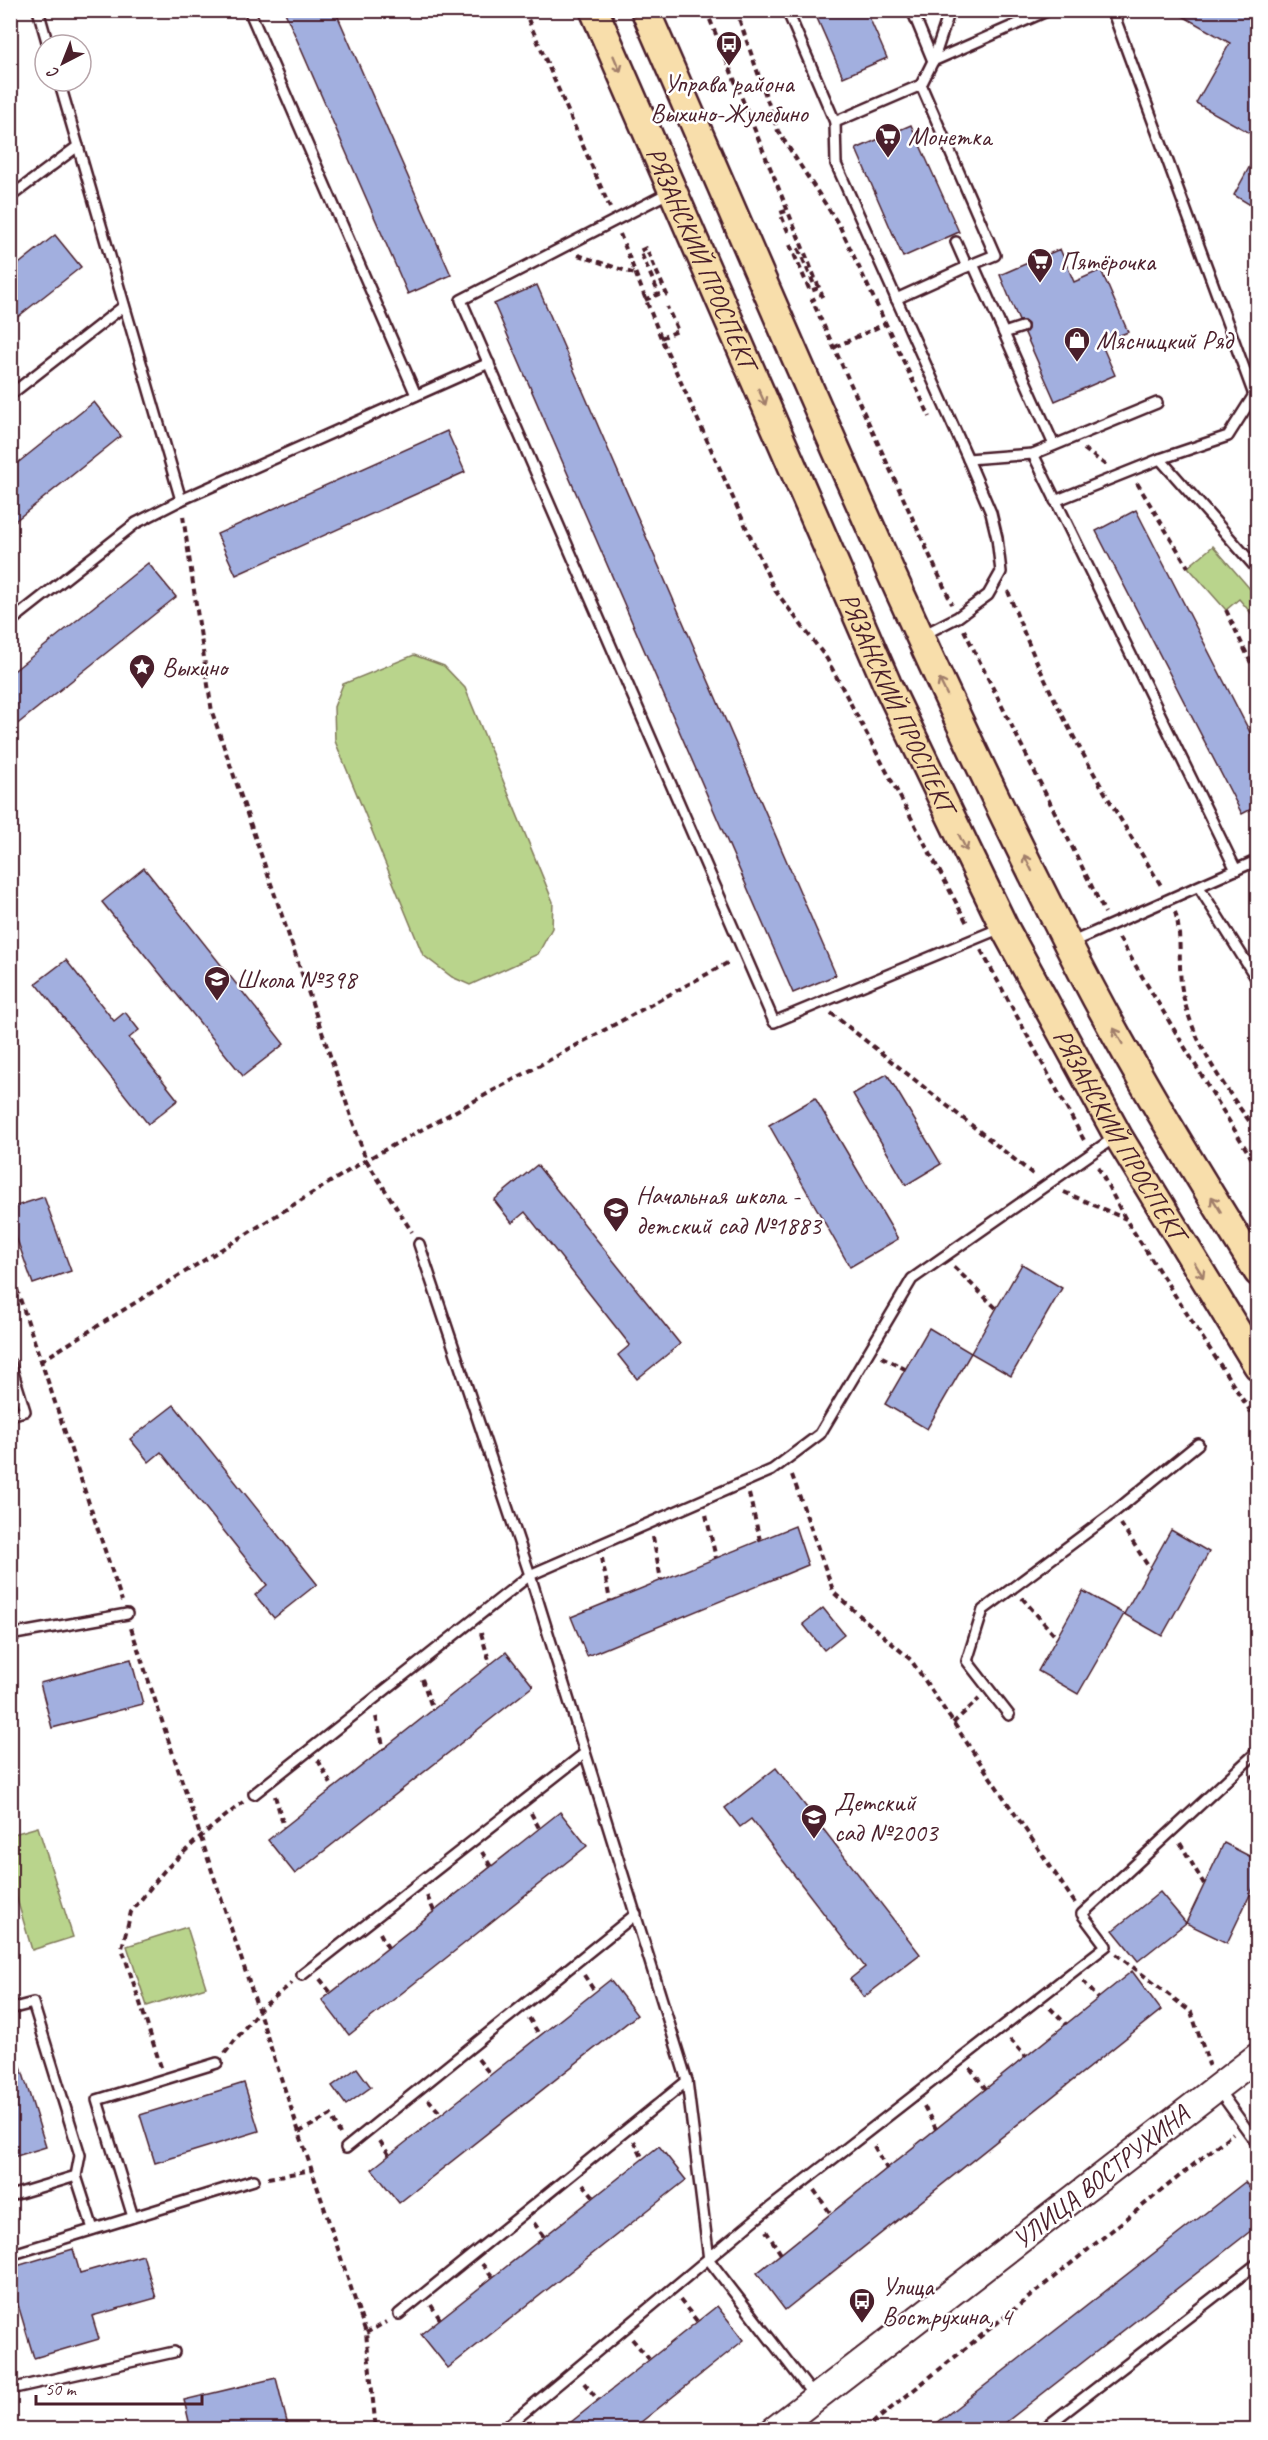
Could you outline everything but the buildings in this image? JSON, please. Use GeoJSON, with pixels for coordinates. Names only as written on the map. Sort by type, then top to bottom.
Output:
{"type":"FeatureCollection","features":[{"type":"Feature","properties":{"kind":"main road","name":"РЯЗАНСКИЙ ПРОСПЕКТ"},"geometry":{"type":"LineString","coordinates":[[594,10],[886,684],[1004,927],[1118,1136],[1257,1366]]}},
{"type":"Feature","properties":{"kind":"main road","name":"РЯЗАНСКИЙ ПРОСПЕКТ"},"geometry":{"type":"LineString","coordinates":[[645,10],[919,637],[1068,944],[1159,1111],[1257,1272]]}},
{"type":"Feature","properties":{"kind":"street","name":"УЛИЦА ВОСТРУХИНА"},"geometry":{"type":"LineString","coordinates":[[785,2426],[815,2398],[1209,2078],[1257,2056]]}},
{"type":"Feature","properties":{"kind":"lane"},"geometry":{"type":"LineString","coordinates":[[38,10],[45,33]]}},
{"type":"Feature","properties":{"kind":"lane"},"geometry":{"type":"LineString","coordinates":[[249,10],[416,395]]}},
{"type":"Feature","properties":{"kind":"lane"},"geometry":{"type":"LineString","coordinates":[[787,10],[835,122],[836,164],[968,459],[991,513],[997,538],[1001,572],[988,595],[958,617],[919,637]]}},
{"type":"Feature","properties":{"kind":"lane"},"geometry":{"type":"LineString","coordinates":[[912,10],[933,61]]}},
{"type":"Feature","properties":{"kind":"lane"},"geometry":{"type":"LineString","coordinates":[[835,122],[921,85],[933,61],[950,10]]}},
{"type":"Feature","properties":{"kind":"lane"},"geometry":{"type":"LineString","coordinates":[[933,61],[1049,10]]}},
{"type":"Feature","properties":{"kind":"lane"},"geometry":{"type":"LineString","coordinates":[[1055,501],[1160,459],[1228,436],[1254,394],[1112,10]]}},
{"type":"Feature","properties":{"kind":"lane"},"geometry":{"type":"LineString","coordinates":[[896,299],[995,255],[921,85]]}},
{"type":"Feature","properties":{"kind":"lane"},"geometry":{"type":"LineString","coordinates":[[62,93],[181,500]]}},
{"type":"Feature","properties":{"kind":"lane"},"geometry":{"type":"LineString","coordinates":[[10,197],[78,147]]}},
{"type":"Feature","properties":{"kind":"lane"},"geometry":{"type":"LineString","coordinates":[[672,191],[461,300],[774,1022],[1004,927]]}},
{"type":"Feature","properties":{"kind":"lane"},"geometry":{"type":"LineString","coordinates":[[956,242],[1005,333],[1054,445]]}},
{"type":"Feature","properties":{"kind":"lane"},"geometry":{"type":"LineString","coordinates":[[10,396],[124,306]]}},
{"type":"Feature","properties":{"kind":"lane"},"geometry":{"type":"LineString","coordinates":[[1005,333],[1022,327]]}},
{"type":"Feature","properties":{"kind":"lane"},"geometry":{"type":"LineString","coordinates":[[10,622],[136,524],[181,500],[489,363]]}},
{"type":"Feature","properties":{"kind":"lane"},"geometry":{"type":"LineString","coordinates":[[968,459],[1033,454],[1157,403]]}},
{"type":"Feature","properties":{"kind":"lane"},"geometry":{"type":"LineString","coordinates":[[1033,454],[1236,870]]}},
{"type":"Feature","properties":{"kind":"lane"},"geometry":{"type":"LineString","coordinates":[[1160,459],[1257,570]]}},
{"type":"Feature","properties":{"kind":"lane"},"geometry":{"type":"LineString","coordinates":[[1068,944],[1257,860]]}},
{"type":"Feature","properties":{"kind":"lane"},"geometry":{"type":"LineString","coordinates":[[1199,887],[1257,981]]}},
{"type":"Feature","properties":{"kind":"lane"},"geometry":{"type":"LineString","coordinates":[[254,1794],[530,1575],[772,1470],[786,1460],[820,1434],[912,1279],[1090,1153],[1118,1136]]}},
{"type":"Feature","properties":{"kind":"lane"},"geometry":{"type":"LineString","coordinates":[[419,1244],[530,1575],[687,2080],[709,2260],[815,2398]]}},
{"type":"Feature","properties":{"kind":"lane"},"geometry":{"type":"LineString","coordinates":[[10,1363],[25,1411],[10,1415]]}},
{"type":"Feature","properties":{"kind":"lane"},"geometry":{"type":"LineString","coordinates":[[1009,1715],[967,1661],[983,1610],[1113,1513],[1198,1444]]}},
{"type":"Feature","properties":{"kind":"lane"},"geometry":{"type":"LineString","coordinates":[[10,1630],[15,1634],[127,1614]]}},
{"type":"Feature","properties":{"kind":"lane"},"geometry":{"type":"LineString","coordinates":[[504,2430],[757,2218],[1106,1946],[1082,1914],[1257,1751]]}},
{"type":"Feature","properties":{"kind":"lane"},"geometry":{"type":"LineString","coordinates":[[302,1976],[585,1753]]}},
{"type":"Feature","properties":{"kind":"lane"},"geometry":{"type":"LineString","coordinates":[[346,2148],[636,1914]]}},
{"type":"Feature","properties":{"kind":"lane"},"geometry":{"type":"LineString","coordinates":[[10,2009],[33,2003],[80,2155],[76,2176],[93,2229]]}},
{"type":"Feature","properties":{"kind":"lane"},"geometry":{"type":"LineString","coordinates":[[133,2217],[97,2100],[217,2063]]}},
{"type":"Feature","properties":{"kind":"lane"},"geometry":{"type":"LineString","coordinates":[[1209,2078],[1257,2145]]}},
{"type":"Feature","properties":{"kind":"lane"},"geometry":{"type":"LineString","coordinates":[[399,2314],[687,2080]]}},
{"type":"Feature","properties":{"kind":"lane"},"geometry":{"type":"LineString","coordinates":[[10,2196],[76,2176]]}},
{"type":"Feature","properties":{"kind":"lane"},"geometry":{"type":"LineString","coordinates":[[10,2255],[254,2180]]}},
{"type":"Feature","properties":{"kind":"lane"},"geometry":{"type":"LineString","coordinates":[[1042,2430],[1257,2263]]}},
{"type":"Feature","properties":{"kind":"lane"},"geometry":{"type":"LineString","coordinates":[[10,2389],[174,2352]]}},
{"type":"Feature","properties":{"kind":"path"},"geometry":{"type":"LineString","coordinates":[[524,10],[616,221],[645,300],[774,589],[827,659],[1126,1220],[1257,1424]]}},
{"type":"Feature","properties":{"kind":"path"},"geometry":{"type":"LineString","coordinates":[[706,10],[822,295],[812,300],[958,617],[1111,926],[1257,1169]]}},
{"type":"Feature","properties":{"kind":"path"},"geometry":{"type":"LineString","coordinates":[[736,10],[778,131],[839,225],[931,420]]}},
{"type":"Feature","properties":{"kind":"path"},"geometry":{"type":"LineString","coordinates":[[786,211],[780,213],[790,236]]}},
{"type":"Feature","properties":{"kind":"path"},"geometry":{"type":"LineString","coordinates":[[790,245],[810,291],[816,289],[799,250],[802,249]]}},
{"type":"Feature","properties":{"kind":"path"},"geometry":{"type":"LineString","coordinates":[[645,300],[659,294],[640,251],[646,248],[668,297]]}},
{"type":"Feature","properties":{"kind":"path"},"geometry":{"type":"LineString","coordinates":[[560,250],[635,273]]}},
{"type":"Feature","properties":{"kind":"path"},"geometry":{"type":"LineString","coordinates":[[662,338],[678,331],[667,307]]}},
{"type":"Feature","properties":{"kind":"path"},"geometry":{"type":"LineString","coordinates":[[835,347],[904,317]]}},
{"type":"Feature","properties":{"kind":"path"},"geometry":{"type":"LineString","coordinates":[[1070,438],[1124,473],[1188,567]]}},
{"type":"Feature","properties":{"kind":"path"},"geometry":{"type":"LineString","coordinates":[[181,500],[212,712],[366,1160],[419,1244]]}},
{"type":"Feature","properties":{"kind":"path"},"geometry":{"type":"LineString","coordinates":[[1001,572],[1027,645],[1065,723],[1170,900],[1178,923],[1178,960],[1183,997],[1191,1019],[1223,1085],[1257,1133]]}},
{"type":"Feature","properties":{"kind":"path"},"geometry":{"type":"LineString","coordinates":[[1226,610],[1257,678]]}},
{"type":"Feature","properties":{"kind":"path"},"geometry":{"type":"LineString","coordinates":[[41,1360],[366,1160],[745,953]]}},
{"type":"Feature","properties":{"kind":"path"},"geometry":{"type":"LineString","coordinates":[[819,1003],[1046,1184],[1126,1220]]}},
{"type":"Feature","properties":{"kind":"path"},"geometry":{"type":"LineString","coordinates":[[944,1257],[996,1308]]}},
{"type":"Feature","properties":{"kind":"path"},"geometry":{"type":"LineString","coordinates":[[10,1269],[366,2334],[376,2430]]}},
{"type":"Feature","properties":{"kind":"path"},"geometry":{"type":"LineString","coordinates":[[870,1350],[905,1369]]}},
{"type":"Feature","properties":{"kind":"path"},"geometry":{"type":"LineString","coordinates":[[786,1460],[834,1593],[911,1660],[1082,1914]]}},
{"type":"Feature","properties":{"kind":"path"},"geometry":{"type":"LineString","coordinates":[[746,1481],[760,1540]]}},
{"type":"Feature","properties":{"kind":"path"},"geometry":{"type":"LineString","coordinates":[[703,1500],[716,1558]]}},
{"type":"Feature","properties":{"kind":"path"},"geometry":{"type":"LineString","coordinates":[[1113,1513],[1150,1569]]}},
{"type":"Feature","properties":{"kind":"path"},"geometry":{"type":"LineString","coordinates":[[650,1523],[661,1580]]}},
{"type":"Feature","properties":{"kind":"path"},"geometry":{"type":"LineString","coordinates":[[599,1545],[610,1601]]}},
{"type":"Feature","properties":{"kind":"path"},"geometry":{"type":"LineString","coordinates":[[1013,1588],[1057,1638]]}},
{"type":"Feature","properties":{"kind":"path"},"geometry":{"type":"LineString","coordinates":[[476,1618],[490,1664]]}},
{"type":"Feature","properties":{"kind":"path"},"geometry":{"type":"LineString","coordinates":[[417,1665],[433,1710]]}},
{"type":"Feature","properties":{"kind":"path"},"geometry":{"type":"LineString","coordinates":[[953,1723],[989,1689]]}},
{"type":"Feature","properties":{"kind":"path"},"geometry":{"type":"LineString","coordinates":[[372,1700],[384,1749]]}},
{"type":"Feature","properties":{"kind":"path"},"geometry":{"type":"LineString","coordinates":[[312,1748],[333,1788]]}},
{"type":"Feature","properties":{"kind":"path"},"geometry":{"type":"LineString","coordinates":[[271,1780],[284,1827]]}},
{"type":"Feature","properties":{"kind":"path"},"geometry":{"type":"LineString","coordinates":[[165,2079],[122,1948],[131,1912],[164,1871],[201,1836],[254,1794]]}},
{"type":"Feature","properties":{"kind":"path"},"geometry":{"type":"LineString","coordinates":[[1173,1830],[1204,1884]]}},
{"type":"Feature","properties":{"kind":"path"},"geometry":{"type":"LineString","coordinates":[[1106,1946],[1191,2012],[1209,2064],[1209,2078]]}},
{"type":"Feature","properties":{"kind":"path"},"geometry":{"type":"LineString","coordinates":[[1074,1971],[1098,1998]]}},
{"type":"Feature","properties":{"kind":"path"},"geometry":{"type":"LineString","coordinates":[[217,2063],[259,2010],[302,1976]]}},
{"type":"Feature","properties":{"kind":"path"},"geometry":{"type":"LineString","coordinates":[[1040,1997],[1066,2024]]}},
{"type":"Feature","properties":{"kind":"path"},"geometry":{"type":"LineString","coordinates":[[1000,2028],[1026,2057]]}},
{"type":"Feature","properties":{"kind":"path"},"geometry":{"type":"LineString","coordinates":[[962,2058],[986,2089]]}},
{"type":"Feature","properties":{"kind":"path"},"geometry":{"type":"LineString","coordinates":[[916,2093],[936,2129]]}},
{"type":"Feature","properties":{"kind":"path"},"geometry":{"type":"LineString","coordinates":[[300,2132],[331,2115],[346,2148]]}},
{"type":"Feature","properties":{"kind":"path"},"geometry":{"type":"LineString","coordinates":[[864,2430],[1243,2124]]}},
{"type":"Feature","properties":{"kind":"path"},"geometry":{"type":"LineString","coordinates":[[867,2132],[887,2169]]}},
{"type":"Feature","properties":{"kind":"path"},"geometry":{"type":"LineString","coordinates":[[254,2180],[312,2170]]}},
{"type":"Feature","properties":{"kind":"path"},"geometry":{"type":"LineString","coordinates":[[806,2180],[831,2214]]}},
{"type":"Feature","properties":{"kind":"path"},"geometry":{"type":"LineString","coordinates":[[757,2218],[781,2254]]}},
{"type":"Feature","properties":{"kind":"path"},"geometry":{"type":"LineString","coordinates":[[672,2290],[697,2321]]}},
{"type":"Feature","properties":{"kind":"path"},"geometry":{"type":"LineString","coordinates":[[366,2334],[399,2314]]}},
{"type":"Feature","properties":{"kind":"path"},"geometry":{"type":"LineString","coordinates":[[624,2329],[649,2359]]}},
{"type":"Feature","properties":{"kind":"path"},"geometry":{"type":"LineString","coordinates":[[574,2371],[598,2400]]}},
{"type":"Feature","properties":{"kind":"green space"},"geometry":{"type":"Polygon","coordinates":[[[1213,546],[1257,597],[1257,620],[1239,599],[1226,610],[1188,567],[1213,546]]]}},
{"type":"Feature","properties":{"kind":"green space"},"geometry":{"type":"Polygon","coordinates":[[[414,655],[444,666],[465,688],[553,902],[552,928],[538,954],[470,985],[452,977],[423,955],[335,741],[334,707],[343,684],[414,655]]]}},
{"type":"Feature","properties":{"kind":"green space"},"geometry":{"type":"Polygon","coordinates":[[[38,1827],[73,1937],[32,1950],[11,1879],[10,1835],[38,1827]]]}},
{"type":"Feature","properties":{"kind":"green space"},"geometry":{"type":"Polygon","coordinates":[[[187,1927],[206,1987],[147,2006],[127,1946],[187,1927]]]}},
{"type":"Feature","properties":{"kind":"place","name":"Управа района Выхино-Жулебино"},"geometry":{"type":"Point","coordinates":[729,67]}},
{"type":"Feature","properties":{"kind":"place","name":"Монетка"},"geometry":{"type":"Point","coordinates":[888,159]}},
{"type":"Feature","properties":{"kind":"place","name":"Пятёрочка"},"geometry":{"type":"Point","coordinates":[1040,284]}},
{"type":"Feature","properties":{"kind":"place","name":"Мясницкий Ряд"},"geometry":{"type":"Point","coordinates":[1077,363]}},
{"type":"Feature","properties":{"kind":"place","name":"Выхино"},"geometry":{"type":"Point","coordinates":[142,690]}},
{"type":"Feature","properties":{"kind":"place","name":"Школа №398"},"geometry":{"type":"Point","coordinates":[217,1002]}},
{"type":"Feature","properties":{"kind":"place","name":"Начальная школа - детский сад №1883"},"geometry":{"type":"Point","coordinates":[616,1233]}},
{"type":"Feature","properties":{"kind":"place","name":"Детский сад №2003"},"geometry":{"type":"Point","coordinates":[814,1840]}},
{"type":"Feature","properties":{"kind":"place","name":"Улица Вострухина, 4"},"geometry":{"type":"Point","coordinates":[862,2324]}}]}
